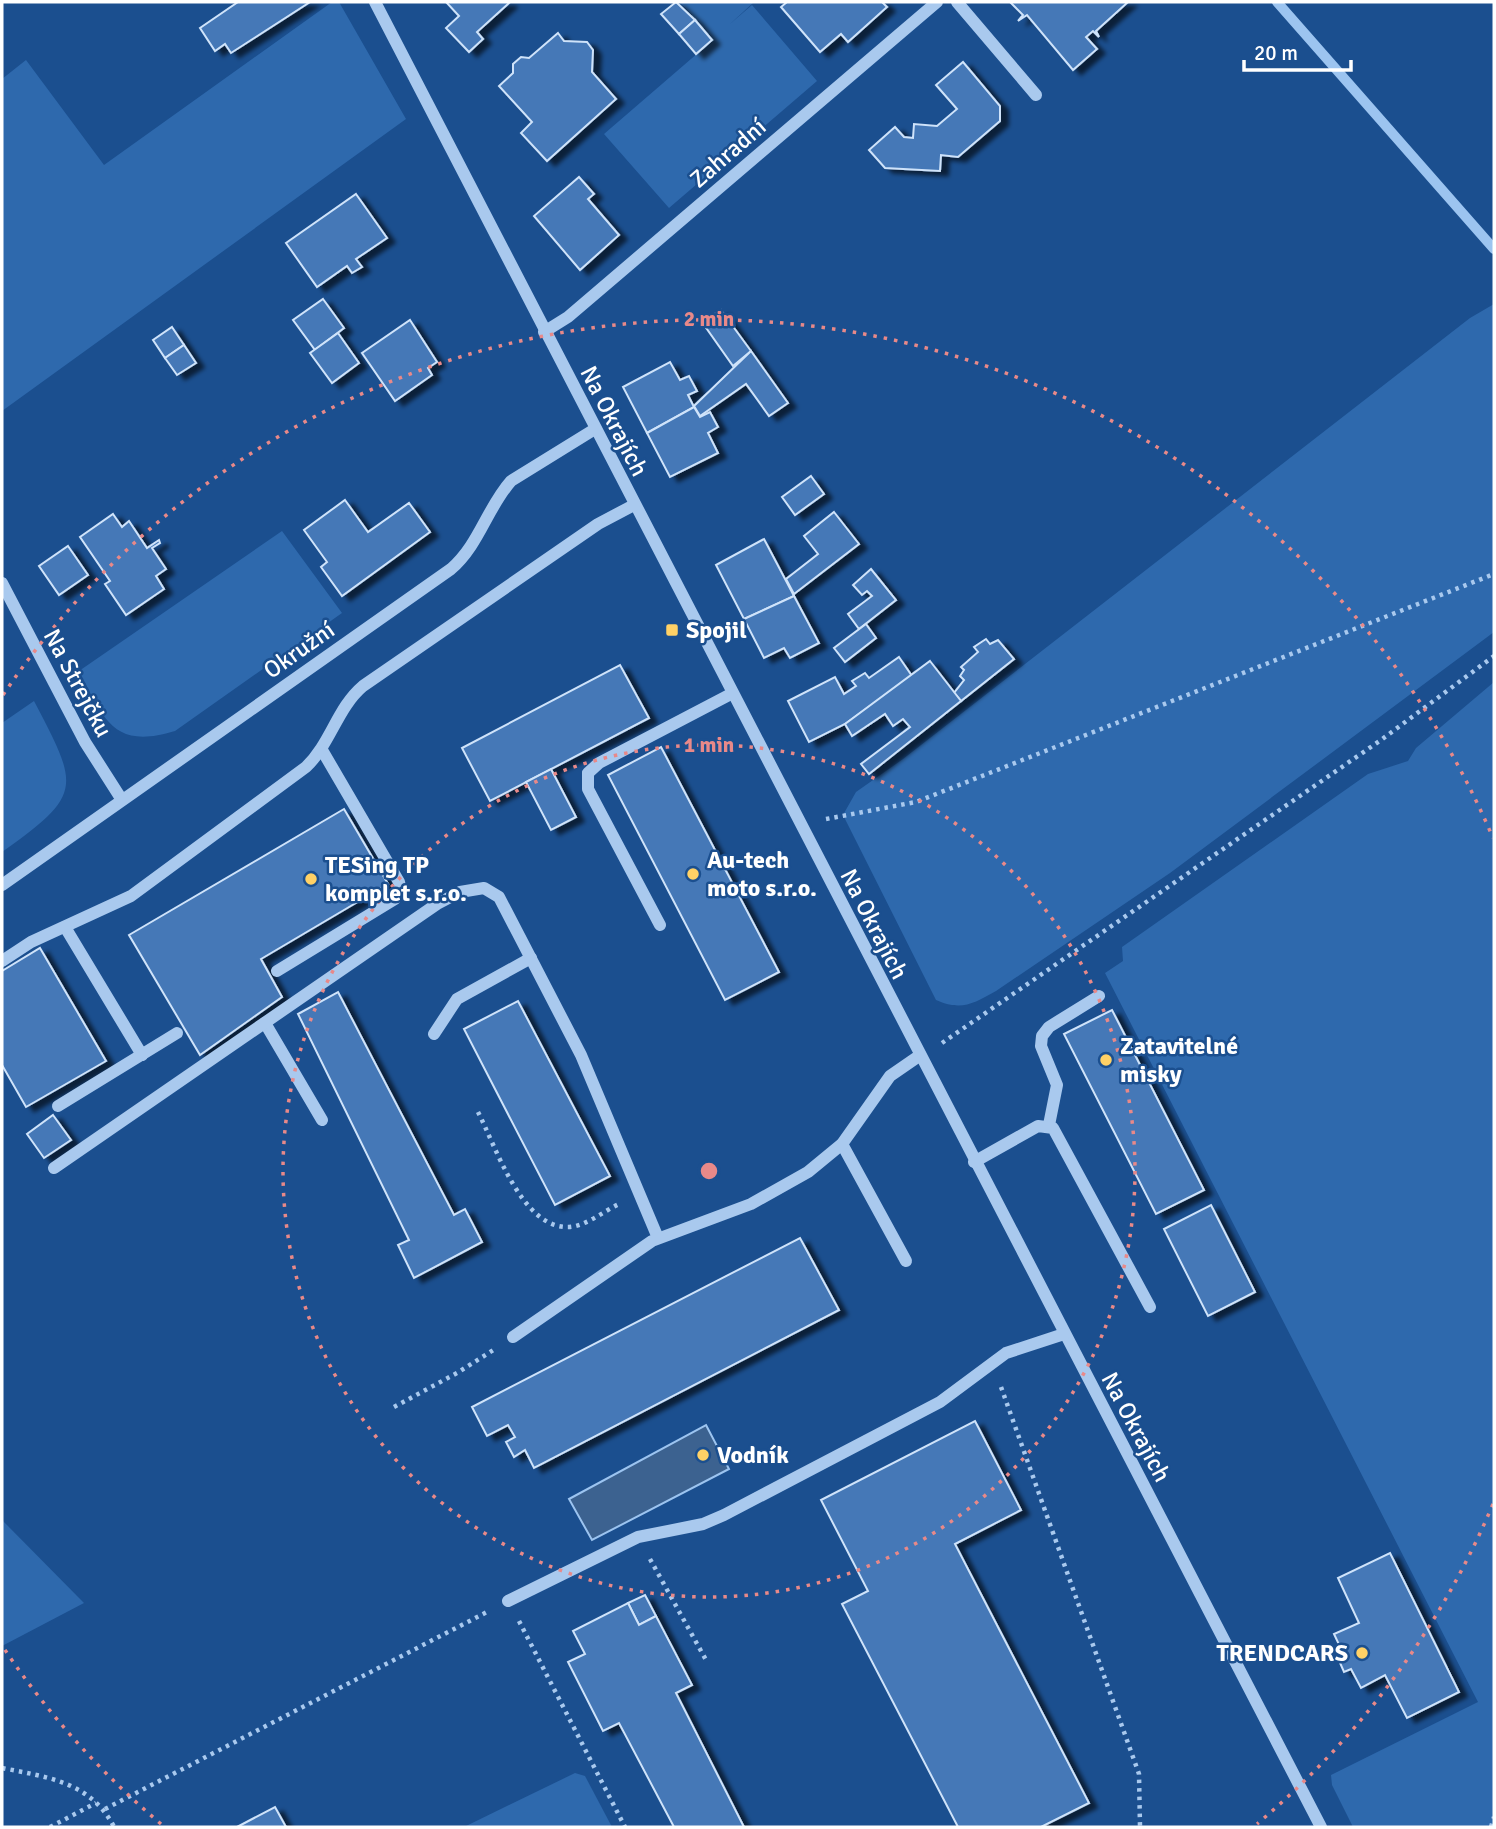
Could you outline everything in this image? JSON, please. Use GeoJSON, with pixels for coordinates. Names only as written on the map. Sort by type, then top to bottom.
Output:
{"type":"FeatureCollection","features":[{"type":"Feature","properties":{"kind":"street","name":"Na Okrajích"},"geometry":{"type":"LineString","coordinates":[[375,2],[731,694],[1321,1827]]}},
{"type":"Feature","properties":{"kind":"street","name":"Zahradní"},"geometry":{"type":"LineString","coordinates":[[544,332],[568,317],[937,2]]}},
{"type":"Feature","properties":{"kind":"street"},"geometry":{"type":"LineString","coordinates":[[957,2],[1036,95]]}},
{"type":"Feature","properties":{"kind":"street","name":"Okružní"},"geometry":{"type":"LineString","coordinates":[[2,885],[451,569],[470,549],[500,493],[511,481],[595,429]]}},
{"type":"Feature","properties":{"kind":"street"},"geometry":{"type":"LineString","coordinates":[[2,961],[65,927],[131,897],[306,767],[322,750],[346,704],[363,685],[589,531],[634,505]]}},
{"type":"Feature","properties":{"kind":"street","name":"Na Strejčku"},"geometry":{"type":"LineString","coordinates":[[2,583],[85,742],[122,800]]}},
{"type":"Feature","properties":{"kind":"street"},"geometry":{"type":"LineString","coordinates":[[660,925],[588,789],[588,773],[599,763],[731,694]]}},
{"type":"Feature","properties":{"kind":"street"},"geometry":{"type":"LineString","coordinates":[[277,971],[395,899],[401,891],[399,882],[322,750]]}},
{"type":"Feature","properties":{"kind":"street"},"geometry":{"type":"LineString","coordinates":[[54,1168],[460,892],[484,888],[494,892],[588,1070],[658,1238]]}},
{"type":"Feature","properties":{"kind":"street"},"geometry":{"type":"LineString","coordinates":[[65,927],[142,1055]]}},
{"type":"Feature","properties":{"kind":"street"},"geometry":{"type":"LineString","coordinates":[[434,1034],[457,999],[531,958]]}},
{"type":"Feature","properties":{"kind":"street"},"geometry":{"type":"LineString","coordinates":[[1049,1125],[1057,1086],[1041,1046],[1042,1036],[1049,1027],[1099,996]]}},
{"type":"Feature","properties":{"kind":"street"},"geometry":{"type":"LineString","coordinates":[[265,1023],[322,1120]]}},
{"type":"Feature","properties":{"kind":"street"},"geometry":{"type":"LineString","coordinates":[[58,1106],[177,1033]]}},
{"type":"Feature","properties":{"kind":"street"},"geometry":{"type":"LineString","coordinates":[[513,1337],[658,1238],[751,1205],[775,1192],[842,1144],[890,1076],[919,1056]]}},
{"type":"Feature","properties":{"kind":"street"},"geometry":{"type":"LineString","coordinates":[[974,1162],[1038,1126],[1049,1125]]}},
{"type":"Feature","properties":{"kind":"street"},"geometry":{"type":"LineString","coordinates":[[1049,1125],[1058,1134],[1150,1307]]}},
{"type":"Feature","properties":{"kind":"street"},"geometry":{"type":"LineString","coordinates":[[842,1144],[906,1261]]}},
{"type":"Feature","properties":{"kind":"street"},"geometry":{"type":"LineString","coordinates":[[508,1601],[638,1537],[703,1524],[724,1515],[940,1402],[1006,1353],[1064,1334]]}},
{"type":"Feature","properties":{"kind":"path"},"geometry":{"type":"LineString","coordinates":[[798,823],[916,802],[1494,574]]}},
{"type":"Feature","properties":{"kind":"path"},"geometry":{"type":"LineString","coordinates":[[919,1056],[967,1028],[1232,844],[1494,656]]}},
{"type":"Feature","properties":{"kind":"path"},"geometry":{"type":"LineString","coordinates":[[478,1112],[528,1207],[550,1224],[579,1225],[638,1194]]}},
{"type":"Feature","properties":{"kind":"path"},"geometry":{"type":"LineString","coordinates":[[394,1408],[457,1373],[513,1337]]}},
{"type":"Feature","properties":{"kind":"path"},"geometry":{"type":"LineString","coordinates":[[993,1364],[1139,1774],[1140,1827]]}},
{"type":"Feature","properties":{"kind":"path"},"geometry":{"type":"LineString","coordinates":[[638,1537],[706,1660]]}},
{"type":"Feature","properties":{"kind":"path"},"geometry":{"type":"LineString","coordinates":[[105,1809],[508,1601],[625,1827]]}},
{"type":"Feature","properties":{"kind":"path"},"geometry":{"type":"LineString","coordinates":[[2,1768],[64,1781],[105,1809],[114,1827]]}},
{"type":"Feature","properties":{"kind":"path"},"geometry":{"type":"LineString","coordinates":[[50,1827],[96,1803]]}},
{"type":"Feature","properties":{"kind":"path"},"geometry":{"type":"LineString","coordinates":[[1491,1827],[1494,1817]]}},
{"type":"Feature","properties":{"kind":"shaded area"},"geometry":{"type":"Polygon","coordinates":[[[332,2],[339,2],[406,119],[2,411],[2,79],[26,60],[104,165],[332,2]]]}},
{"type":"Feature","properties":{"kind":"shaded area"},"geometry":{"type":"Polygon","coordinates":[[[680,2],[754,2],[730,24],[752,5],[817,81],[669,208],[604,134],[713,40],[680,2]]]}},
{"type":"Feature","properties":{"kind":"shaded area"},"geometry":{"type":"Polygon","coordinates":[[[1494,304],[1494,632],[1170,873],[996,991],[967,1004],[953,1005],[936,1000],[843,815],[856,792],[903,759],[1470,318],[1494,304]]]}},
{"type":"Feature","properties":{"kind":"shaded area"},"geometry":{"type":"Polygon","coordinates":[[[282,531],[342,613],[175,731],[154,736],[137,736],[124,733],[113,726],[104,716],[79,671],[282,531]]]}},
{"type":"Feature","properties":{"kind":"shaded area"},"geometry":{"type":"Polygon","coordinates":[[[1494,682],[1494,1827],[1353,1827],[1332,1785],[1331,1775],[1478,1702],[1105,973],[1123,961],[1122,947],[1368,774],[1408,761],[1416,748],[1494,682]]]}},
{"type":"Feature","properties":{"kind":"shaded area"},"geometry":{"type":"Polygon","coordinates":[[[34,701],[60,753],[66,787],[60,801],[48,816],[2,852],[2,723],[34,701]]]}},
{"type":"Feature","properties":{"kind":"shaded area"},"geometry":{"type":"Polygon","coordinates":[[[706,1425],[729,1469],[592,1540],[569,1499],[706,1425]]]}},
{"type":"Feature","properties":{"kind":"shaded area"},"geometry":{"type":"Polygon","coordinates":[[[2,1520],[84,1603],[2,1646],[2,1520]]]}},
{"type":"Feature","properties":{"kind":"shaded area"},"geometry":{"type":"Polygon","coordinates":[[[575,1773],[585,1776],[612,1827],[464,1827],[575,1773]]]}},
{"type":"Feature","properties":{"kind":"building"},"geometry":{"type":"Polygon","coordinates":[[[238,2],[310,2],[231,53],[225,44],[215,51],[200,28],[238,2]]]}},
{"type":"Feature","properties":{"kind":"building"},"geometry":{"type":"Polygon","coordinates":[[[446,2],[509,3],[477,32],[483,39],[469,52],[446,28],[459,16],[446,2]]]}},
{"type":"Feature","properties":{"kind":"building"},"geometry":{"type":"Polygon","coordinates":[[[676,2],[695,20],[679,34],[661,14],[676,2]]]}},
{"type":"Feature","properties":{"kind":"building"},"geometry":{"type":"Polygon","coordinates":[[[787,2],[882,2],[887,7],[848,42],[841,34],[820,52],[781,7],[787,2]]]}},
{"type":"Feature","properties":{"kind":"building"},"geometry":{"type":"Polygon","coordinates":[[[1010,2],[1128,2],[1096,31],[1099,37],[1093,31],[1086,37],[1097,49],[1073,70],[1027,15],[1018,21],[1023,15],[1010,2]]]}},
{"type":"Feature","properties":{"kind":"building"},"geometry":{"type":"Polygon","coordinates":[[[695,20],[712,40],[696,54],[679,34],[695,20]]]}},
{"type":"Feature","properties":{"kind":"building"},"geometry":{"type":"Polygon","coordinates":[[[558,33],[564,41],[587,42],[593,50],[592,72],[616,99],[547,161],[521,133],[532,122],[499,86],[513,73],[513,64],[521,57],[529,58],[558,33]]]}},
{"type":"Feature","properties":{"kind":"building"},"geometry":{"type":"Polygon","coordinates":[[[963,62],[1000,106],[1000,121],[958,157],[941,155],[940,171],[885,168],[869,150],[895,127],[904,137],[913,138],[914,124],[937,126],[957,109],[936,85],[963,62]]]}},
{"type":"Feature","properties":{"kind":"building"},"geometry":{"type":"Polygon","coordinates":[[[579,177],[594,194],[588,199],[619,235],[580,270],[534,216],[579,177]]]}},
{"type":"Feature","properties":{"kind":"building"},"geometry":{"type":"Polygon","coordinates":[[[356,194],[387,238],[356,259],[362,267],[352,273],[347,266],[317,287],[286,243],[356,194]]]}},
{"type":"Feature","properties":{"kind":"building"},"geometry":{"type":"Polygon","coordinates":[[[323,299],[344,328],[315,350],[293,320],[323,299]]]}},
{"type":"Feature","properties":{"kind":"building"},"geometry":{"type":"Polygon","coordinates":[[[721,310],[751,351],[733,366],[702,322],[721,310]]]}},
{"type":"Feature","properties":{"kind":"building"},"geometry":{"type":"Polygon","coordinates":[[[410,320],[437,362],[428,368],[432,375],[395,401],[362,353],[410,320]]]}},
{"type":"Feature","properties":{"kind":"building"},"geometry":{"type":"Polygon","coordinates":[[[172,327],[184,345],[165,358],[153,340],[172,327]]]}},
{"type":"Feature","properties":{"kind":"building"},"geometry":{"type":"Polygon","coordinates":[[[338,333],[359,363],[332,383],[310,353],[338,333]]]}},
{"type":"Feature","properties":{"kind":"building"},"geometry":{"type":"Polygon","coordinates":[[[184,345],[196,363],[177,375],[165,358],[184,345]]]}},
{"type":"Feature","properties":{"kind":"building"},"geometry":{"type":"Polygon","coordinates":[[[751,351],[788,403],[769,416],[746,384],[700,416],[694,406],[751,351]]]}},
{"type":"Feature","properties":{"kind":"building"},"geometry":{"type":"Polygon","coordinates":[[[670,362],[680,380],[689,376],[697,391],[688,395],[694,407],[647,433],[623,387],[670,362]]]}},
{"type":"Feature","properties":{"kind":"building"},"geometry":{"type":"Polygon","coordinates":[[[694,407],[700,417],[710,412],[718,427],[708,433],[718,453],[670,477],[647,433],[694,407]]]}},
{"type":"Feature","properties":{"kind":"building"},"geometry":{"type":"Polygon","coordinates":[[[811,476],[824,494],[795,515],[782,497],[811,476]]]}},
{"type":"Feature","properties":{"kind":"building"},"geometry":{"type":"Polygon","coordinates":[[[345,500],[368,532],[409,503],[430,532],[342,596],[321,567],[327,562],[304,530],[345,500]]]}},
{"type":"Feature","properties":{"kind":"building"},"geometry":{"type":"Polygon","coordinates":[[[834,512],[859,544],[794,594],[786,579],[818,554],[804,536],[834,512]]]}},
{"type":"Feature","properties":{"kind":"building"},"geometry":{"type":"Polygon","coordinates":[[[113,514],[122,527],[129,521],[147,548],[159,540],[160,543],[152,548],[166,569],[156,576],[164,589],[126,615],[105,584],[110,581],[80,537],[113,514]]]}},
{"type":"Feature","properties":{"kind":"building"},"geometry":{"type":"Polygon","coordinates":[[[764,539],[794,596],[744,619],[716,565],[764,539]]]}},
{"type":"Feature","properties":{"kind":"building"},"geometry":{"type":"Polygon","coordinates":[[[68,546],[88,575],[59,595],[39,566],[68,546]]]}},
{"type":"Feature","properties":{"kind":"building"},"geometry":{"type":"Polygon","coordinates":[[[871,569],[896,600],[859,629],[848,614],[872,596],[867,591],[862,595],[853,585],[871,569]]]}},
{"type":"Feature","properties":{"kind":"building"},"geometry":{"type":"Polygon","coordinates":[[[794,596],[819,643],[790,658],[784,648],[764,658],[744,619],[794,596]]]}},
{"type":"Feature","properties":{"kind":"building"},"geometry":{"type":"Polygon","coordinates":[[[866,624],[876,638],[845,662],[834,648],[866,624]]]}},
{"type":"Feature","properties":{"kind":"building"},"geometry":{"type":"Polygon","coordinates":[[[986,639],[990,644],[998,640],[1014,659],[961,701],[954,693],[964,680],[960,676],[964,670],[961,667],[978,652],[974,647],[986,639]]]}},
{"type":"Feature","properties":{"kind":"building"},"geometry":{"type":"Polygon","coordinates":[[[899,657],[912,676],[845,724],[809,742],[788,701],[835,677],[844,694],[856,686],[852,681],[865,673],[869,678],[899,657]]]}},
{"type":"Feature","properties":{"kind":"building"},"geometry":{"type":"Polygon","coordinates":[[[930,661],[961,701],[869,774],[861,764],[910,727],[903,719],[893,726],[885,714],[852,736],[845,724],[930,661]]]}},
{"type":"Feature","properties":{"kind":"building"},"geometry":{"type":"Polygon","coordinates":[[[620,665],[649,718],[490,801],[462,748],[620,665]]]}},
{"type":"Feature","properties":{"kind":"building"},"geometry":{"type":"Polygon","coordinates":[[[661,747],[779,972],[725,1000],[608,775],[661,747]]]}},
{"type":"Feature","properties":{"kind":"building"},"geometry":{"type":"Polygon","coordinates":[[[551,769],[576,817],[551,830],[526,782],[551,769]]]}},
{"type":"Feature","properties":{"kind":"building"},"geometry":{"type":"Polygon","coordinates":[[[344,809],[388,884],[261,959],[282,997],[200,1055],[129,935],[344,809]]]}},
{"type":"Feature","properties":{"kind":"building"},"geometry":{"type":"Polygon","coordinates":[[[40,948],[106,1061],[26,1107],[2,1065],[2,971],[40,948]]]}},
{"type":"Feature","properties":{"kind":"building"},"geometry":{"type":"Polygon","coordinates":[[[338,992],[454,1215],[465,1209],[482,1242],[414,1278],[398,1245],[409,1240],[298,1014],[338,992]]]}},
{"type":"Feature","properties":{"kind":"building"},"geometry":{"type":"Polygon","coordinates":[[[518,1001],[610,1176],[555,1205],[464,1029],[518,1001]]]}},
{"type":"Feature","properties":{"kind":"building"},"geometry":{"type":"Polygon","coordinates":[[[1112,1010],[1204,1190],[1156,1214],[1064,1034],[1112,1010]]]}},
{"type":"Feature","properties":{"kind":"building"},"geometry":{"type":"Polygon","coordinates":[[[53,1115],[71,1140],[44,1158],[27,1134],[53,1115]]]}},
{"type":"Feature","properties":{"kind":"building"},"geometry":{"type":"Polygon","coordinates":[[[1211,1205],[1255,1292],[1208,1316],[1164,1229],[1211,1205]]]}},
{"type":"Feature","properties":{"kind":"building"},"geometry":{"type":"Polygon","coordinates":[[[800,1238],[839,1310],[534,1468],[525,1450],[514,1457],[506,1442],[515,1437],[508,1425],[487,1436],[472,1407],[800,1238]]]}},
{"type":"Feature","properties":{"kind":"building"},"geometry":{"type":"Polygon","coordinates":[[[975,1421],[1021,1510],[955,1544],[1089,1803],[1041,1827],[958,1827],[842,1604],[868,1591],[821,1500],[975,1421]]]}},
{"type":"Feature","properties":{"kind":"building"},"geometry":{"type":"Polygon","coordinates":[[[1390,1553],[1459,1692],[1407,1718],[1385,1675],[1361,1688],[1351,1669],[1344,1672],[1337,1656],[1343,1653],[1334,1634],[1359,1623],[1338,1578],[1390,1553]]]}},
{"type":"Feature","properties":{"kind":"building"},"geometry":{"type":"Polygon","coordinates":[[[645,1595],[656,1616],[639,1625],[628,1603],[645,1595]]]}},
{"type":"Feature","properties":{"kind":"building"},"geometry":{"type":"Polygon","coordinates":[[[628,1603],[639,1625],[656,1616],[692,1685],[676,1693],[744,1827],[674,1827],[619,1723],[603,1731],[568,1662],[585,1654],[573,1631],[628,1603]]]}},
{"type":"Feature","properties":{"kind":"building"},"geometry":{"type":"Polygon","coordinates":[[[275,1807],[286,1827],[237,1827],[275,1807]]]}},
{"type":"Feature","properties":{"kind":"waterway"},"geometry":{"type":"LineString","coordinates":[[1277,2],[1494,249]]}},
{"type":"Feature","properties":{"kind":"place","name":"Spojil"},"geometry":{"type":"Point","coordinates":[672,630]}},
{"type":"Feature","properties":{"kind":"place","name":"Au-tech moto s.r.o."},"geometry":{"type":"Point","coordinates":[693,874]}},
{"type":"Feature","properties":{"kind":"place","name":"TESing TP komplet s.r.o."},"geometry":{"type":"Point","coordinates":[311,879]}},
{"type":"Feature","properties":{"kind":"place","name":"Zatavitelné misky"},"geometry":{"type":"Point","coordinates":[1106,1060]}},
{"type":"Feature","properties":{"kind":"place","name":"Vodník"},"geometry":{"type":"Point","coordinates":[703,1455]}},
{"type":"Feature","properties":{"kind":"place","name":"TRENDCARS"},"geometry":{"type":"Point","coordinates":[1362,1653]}}]}
